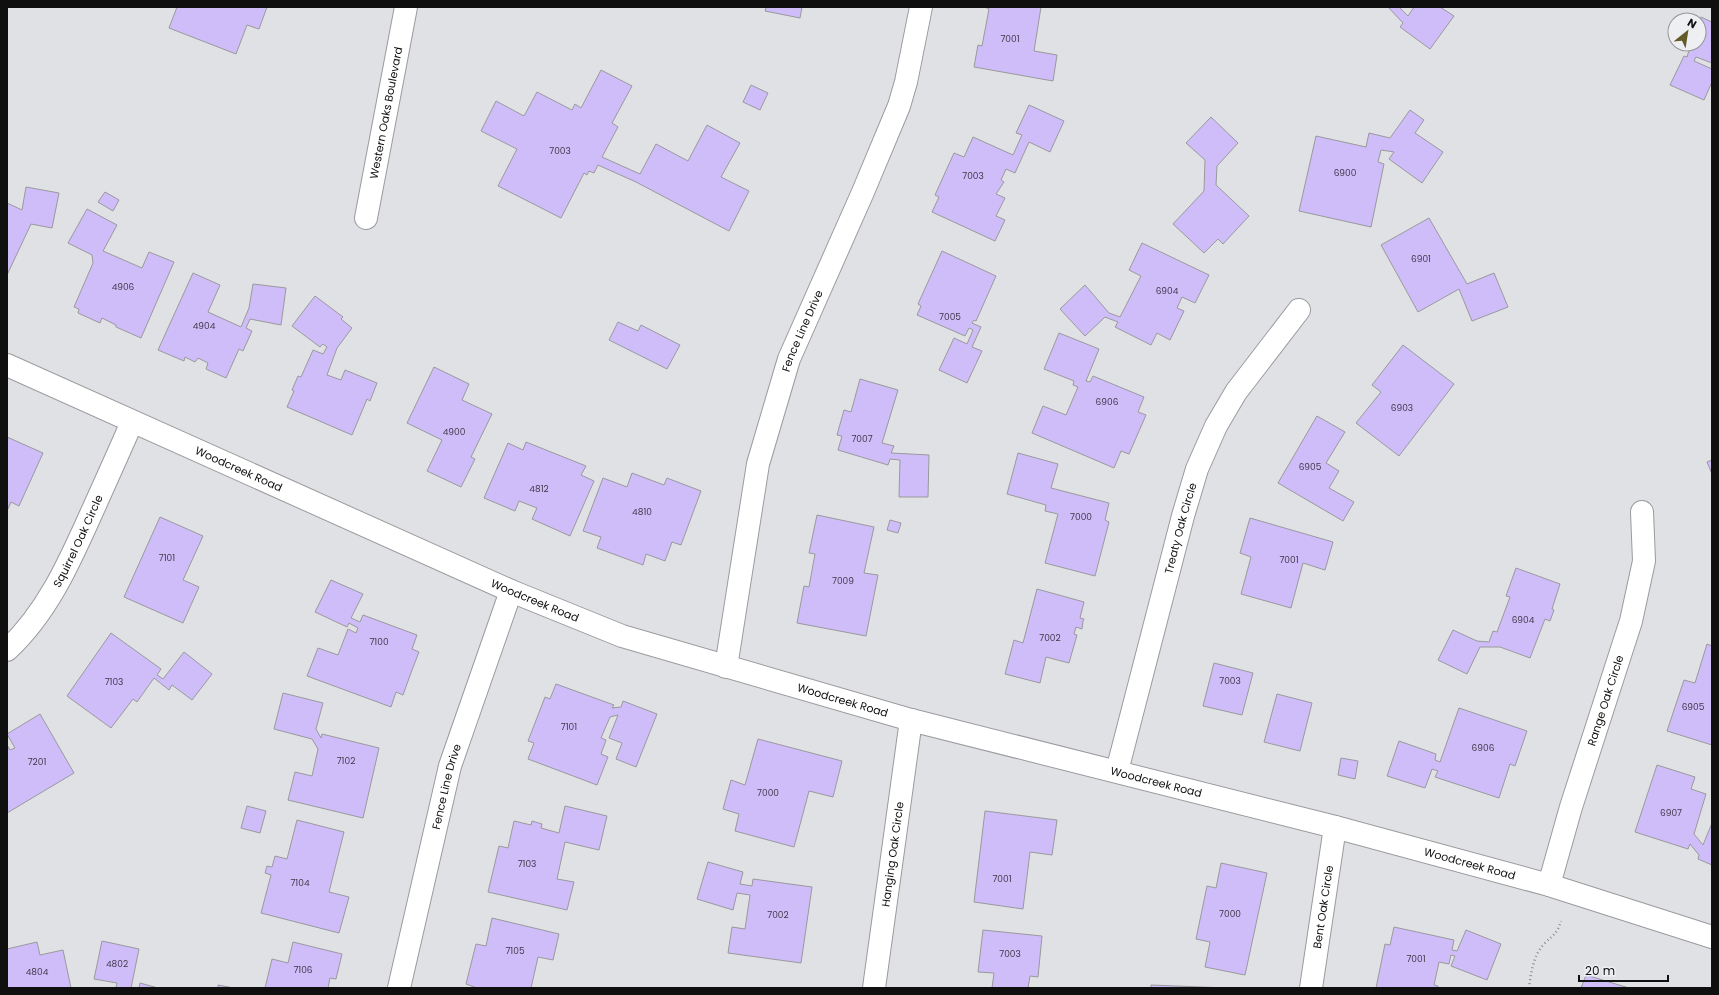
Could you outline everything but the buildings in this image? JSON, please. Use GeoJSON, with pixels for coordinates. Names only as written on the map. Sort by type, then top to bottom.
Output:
{"type":"FeatureCollection","features":[{"type":"Feature","properties":{"kind":"street","name":"Western Oaks Boulevard"},"geometry":{"type":"LineString","coordinates":[[366,218],[406,7]]}},
{"type":"Feature","properties":{"kind":"street","name":"Fence Line Drive"},"geometry":{"type":"LineString","coordinates":[[726,667],[760,457],[789,360],[899,106],[906,82],[921,7]]}},
{"type":"Feature","properties":{"kind":"street","name":"Treaty Oak Circle"},"geometry":{"type":"LineString","coordinates":[[1117,771],[1183,516],[1198,469],[1216,426],[1236,392],[1299,310]]}},
{"type":"Feature","properties":{"kind":"street","name":"Woodcreek Road"},"geometry":{"type":"LineString","coordinates":[[7,365],[511,591],[622,636],[911,720],[1335,827],[1549,885],[1712,937]]}},
{"type":"Feature","properties":{"kind":"street","name":"Squirrel Oak Circle"},"geometry":{"type":"LineString","coordinates":[[7,650],[25,633],[45,607],[66,568],[132,422]]}},
{"type":"Feature","properties":{"kind":"street","name":"Range Oak Circle"},"geometry":{"type":"LineString","coordinates":[[1549,885],[1631,621],[1644,561],[1642,512]]}},
{"type":"Feature","properties":{"kind":"street","name":"Fence Line Drive"},"geometry":{"type":"LineString","coordinates":[[399,988],[450,766],[511,591]]}},
{"type":"Feature","properties":{"kind":"street","name":"Hanging Oak Circle"},"geometry":{"type":"LineString","coordinates":[[874,988],[911,720]]}},
{"type":"Feature","properties":{"kind":"street","name":"Bent Oak Circle"},"geometry":{"type":"LineString","coordinates":[[1311,988],[1335,827]]}},
{"type":"Feature","properties":{"kind":"path"},"geometry":{"type":"LineString","coordinates":[[1529,988],[1531,970],[1537,955],[1544,944],[1552,938],[1561,921]]}}]}
